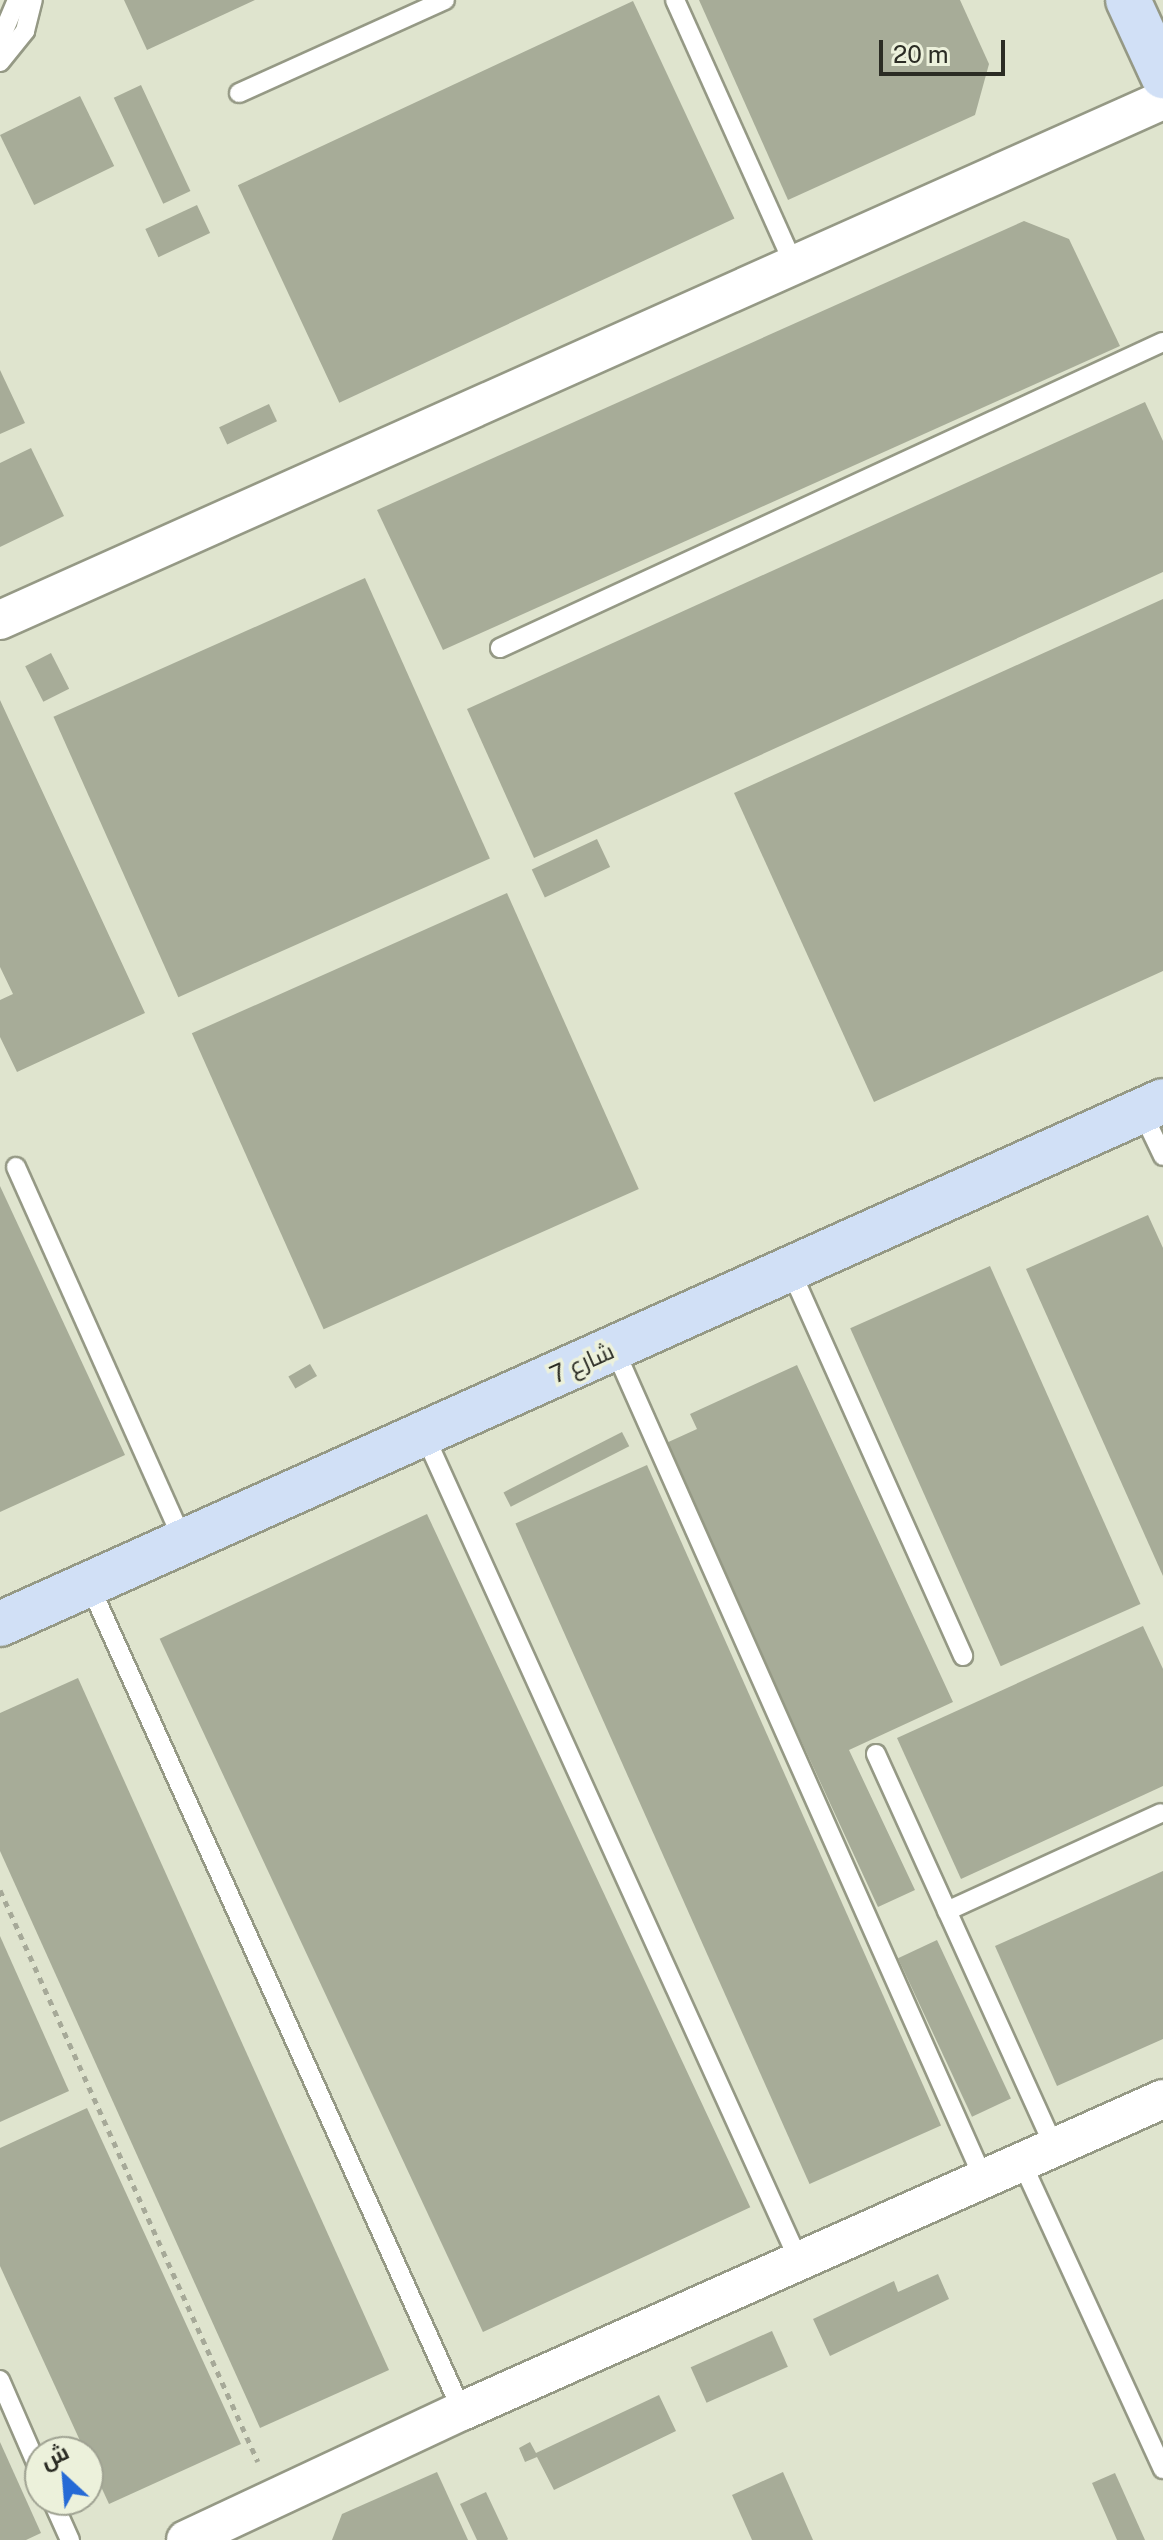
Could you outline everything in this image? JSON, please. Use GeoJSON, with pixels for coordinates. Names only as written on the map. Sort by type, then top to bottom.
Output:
{"type":"FeatureCollection","features":[{"type":"Feature","properties":{"kind":"street"},"geometry":{"type":"LineString","coordinates":[[1128,0],[1163,76]]}},
{"type":"Feature","properties":{"kind":"street"},"geometry":{"type":"LineString","coordinates":[[0,620],[1163,100]]}},
{"type":"Feature","properties":{"kind":"street","name":"شارع 7"},"geometry":{"type":"LineString","coordinates":[[3,1616],[89,1584],[184,1542],[1152,1106]]}},
{"type":"Feature","properties":{"kind":"street"},"geometry":{"type":"LineString","coordinates":[[186,2540],[237,2529],[275,2499],[462,2411],[1163,2099]]}},
{"type":"Feature","properties":{"kind":"lane"},"geometry":{"type":"LineString","coordinates":[[0,40],[17,0]]}},
{"type":"Feature","properties":{"kind":"lane"},"geometry":{"type":"LineString","coordinates":[[0,62],[25,31],[33,0]]}},
{"type":"Feature","properties":{"kind":"lane"},"geometry":{"type":"LineString","coordinates":[[239,93],[445,0]]}},
{"type":"Feature","properties":{"kind":"lane"},"geometry":{"type":"LineString","coordinates":[[675,0],[794,265]]}},
{"type":"Feature","properties":{"kind":"lane"},"geometry":{"type":"LineString","coordinates":[[500,648],[1163,342]]}},
{"type":"Feature","properties":{"kind":"lane"},"geometry":{"type":"LineString","coordinates":[[1152,1106],[1163,1156]]}},
{"type":"Feature","properties":{"kind":"lane"},"geometry":{"type":"LineString","coordinates":[[16,1167],[184,1542]]}},
{"type":"Feature","properties":{"kind":"lane"},"geometry":{"type":"LineString","coordinates":[[790,1269],[963,1656]]}},
{"type":"Feature","properties":{"kind":"lane"},"geometry":{"type":"LineString","coordinates":[[614,1348],[984,2180]]}},
{"type":"Feature","properties":{"kind":"lane"},"geometry":{"type":"LineString","coordinates":[[424,1434],[800,2263]]}},
{"type":"Feature","properties":{"kind":"lane"},"geometry":{"type":"LineString","coordinates":[[89,1584],[462,2411]]}},
{"type":"Feature","properties":{"kind":"lane"},"geometry":{"type":"LineString","coordinates":[[876,1754],[947,1911],[1038,2156],[1163,2469]]}},
{"type":"Feature","properties":{"kind":"lane"},"geometry":{"type":"LineString","coordinates":[[947,1911],[1161,1813]]}},
{"type":"Feature","properties":{"kind":"lane"},"geometry":{"type":"LineString","coordinates":[[0,2380],[24,2436]]}},
{"type":"Feature","properties":{"kind":"lane"},"geometry":{"type":"LineString","coordinates":[[59,2516],[70,2540]]}},
{"type":"Feature","properties":{"kind":"path"},"geometry":{"type":"LineString","coordinates":[[0,1890],[275,2499]]}},
{"type":"Feature","properties":{"kind":"building"},"geometry":{"type":"Polygon","coordinates":[[[124,0],[255,0],[147,50],[124,0]]]}},
{"type":"Feature","properties":{"kind":"building"},"geometry":{"type":"Polygon","coordinates":[[[699,0],[960,0],[989,64],[975,115],[788,200],[699,0]]]}},
{"type":"Feature","properties":{"kind":"building"},"geometry":{"type":"Polygon","coordinates":[[[633,1],[734,219],[339,403],[238,185],[633,1]]]}},
{"type":"Feature","properties":{"kind":"building"},"geometry":{"type":"Polygon","coordinates":[[[141,85],[190,191],[163,204],[114,98],[141,85]]]}},
{"type":"Feature","properties":{"kind":"building"},"geometry":{"type":"Polygon","coordinates":[[[80,96],[114,166],[34,205],[0,135],[80,96]]]}},
{"type":"Feature","properties":{"kind":"building"},"geometry":{"type":"Polygon","coordinates":[[[197,205],[210,233],[158,257],[145,229],[197,205]]]}},
{"type":"Feature","properties":{"kind":"building"},"geometry":{"type":"Polygon","coordinates":[[[1024,221],[1069,239],[1120,346],[443,650],[377,510],[1024,221]]]}},
{"type":"Feature","properties":{"kind":"building"},"geometry":{"type":"Polygon","coordinates":[[[0,370],[25,423],[0,434],[0,370]]]}},
{"type":"Feature","properties":{"kind":"building"},"geometry":{"type":"Polygon","coordinates":[[[1145,402],[1163,441],[1163,572],[534,858],[467,709],[1145,402]]]}},
{"type":"Feature","properties":{"kind":"building"},"geometry":{"type":"Polygon","coordinates":[[[269,404],[277,421],[227,444],[219,427],[269,404]]]}},
{"type":"Feature","properties":{"kind":"building"},"geometry":{"type":"Polygon","coordinates":[[[31,448],[64,516],[0,547],[0,463],[31,448]]]}},
{"type":"Feature","properties":{"kind":"building"},"geometry":{"type":"Polygon","coordinates":[[[365,578],[490,858],[178,997],[53,717],[365,578]]]}},
{"type":"Feature","properties":{"kind":"building"},"geometry":{"type":"Polygon","coordinates":[[[1163,599],[1163,971],[874,1102],[734,793],[1163,599]]]}},
{"type":"Feature","properties":{"kind":"building"},"geometry":{"type":"Polygon","coordinates":[[[51,653],[69,689],[43,702],[25,666],[51,653]]]}},
{"type":"Feature","properties":{"kind":"building"},"geometry":{"type":"Polygon","coordinates":[[[0,700],[145,1013],[17,1072],[0,1037],[0,1000],[13,994],[0,967],[0,700]]]}},
{"type":"Feature","properties":{"kind":"building"},"geometry":{"type":"Polygon","coordinates":[[[597,839],[610,867],[545,898],[532,869],[597,839]]]}},
{"type":"Feature","properties":{"kind":"building"},"geometry":{"type":"Polygon","coordinates":[[[507,893],[639,1189],[324,1329],[192,1033],[507,893]]]}},
{"type":"Feature","properties":{"kind":"building"},"geometry":{"type":"Polygon","coordinates":[[[0,1186],[125,1455],[0,1512],[0,1186]]]}},
{"type":"Feature","properties":{"kind":"building"},"geometry":{"type":"Polygon","coordinates":[[[1148,1215],[1163,1248],[1163,1576],[1026,1269],[1148,1215]]]}},
{"type":"Feature","properties":{"kind":"building"},"geometry":{"type":"Polygon","coordinates":[[[990,1266],[1140,1604],[1001,1666],[850,1328],[990,1266]]]}},
{"type":"Feature","properties":{"kind":"building"},"geometry":{"type":"Polygon","coordinates":[[[310,1364],[317,1376],[295,1389],[288,1376],[310,1364]]]}},
{"type":"Feature","properties":{"kind":"building"},"geometry":{"type":"Polygon","coordinates":[[[797,1365],[953,1702],[849,1750],[915,1890],[878,1907],[664,1444],[697,1429],[690,1414],[797,1365]]]}},
{"type":"Feature","properties":{"kind":"building"},"geometry":{"type":"Polygon","coordinates":[[[622,1432],[629,1446],[511,1507],[503,1492],[622,1432]]]}},
{"type":"Feature","properties":{"kind":"building"},"geometry":{"type":"Polygon","coordinates":[[[647,1465],[941,2125],[810,2184],[515,1524],[647,1465]]]}},
{"type":"Feature","properties":{"kind":"building"},"geometry":{"type":"Polygon","coordinates":[[[427,1514],[750,2207],[483,2332],[160,1639],[427,1514]]]}},
{"type":"Feature","properties":{"kind":"building"},"geometry":{"type":"Polygon","coordinates":[[[1143,1626],[1163,1669],[1163,1786],[961,1879],[897,1738],[1143,1626]]]}},
{"type":"Feature","properties":{"kind":"building"},"geometry":{"type":"Polygon","coordinates":[[[78,1678],[389,2370],[260,2428],[0,1851],[0,1713],[78,1678]]]}},
{"type":"Feature","properties":{"kind":"building"},"geometry":{"type":"Polygon","coordinates":[[[1163,1871],[1163,2039],[1057,2086],[995,1946],[1163,1871]]]}},
{"type":"Feature","properties":{"kind":"building"},"geometry":{"type":"Polygon","coordinates":[[[0,1936],[69,2091],[0,2122],[0,1936]]]}},
{"type":"Feature","properties":{"kind":"building"},"geometry":{"type":"Polygon","coordinates":[[[937,1940],[1011,2099],[972,2117],[898,1958],[937,1940]]]}},
{"type":"Feature","properties":{"kind":"building"},"geometry":{"type":"Polygon","coordinates":[[[87,2108],[241,2444],[109,2504],[104,2493],[104,2436],[78,2436],[0,2266],[0,2148],[87,2108]]]}},
{"type":"Feature","properties":{"kind":"building"},"geometry":{"type":"Polygon","coordinates":[[[938,2274],[949,2299],[830,2356],[813,2319],[894,2281],[898,2292],[938,2274]]]}},
{"type":"Feature","properties":{"kind":"building"},"geometry":{"type":"Polygon","coordinates":[[[772,2331],[788,2367],[707,2403],[691,2367],[772,2331]]]}},
{"type":"Feature","properties":{"kind":"building"},"geometry":{"type":"Polygon","coordinates":[[[659,2395],[676,2431],[554,2490],[537,2457],[525,2462],[519,2448],[530,2442],[536,2453],[659,2395]]]}},
{"type":"Feature","properties":{"kind":"building"},"geometry":{"type":"Polygon","coordinates":[[[0,2442],[24,2495],[24,2516],[33,2516],[41,2533],[26,2540],[0,2540],[0,2442]]]}},
{"type":"Feature","properties":{"kind":"building"},"geometry":{"type":"Polygon","coordinates":[[[437,2472],[468,2540],[332,2540],[342,2514],[437,2472]]]}},
{"type":"Feature","properties":{"kind":"building"},"geometry":{"type":"Polygon","coordinates":[[[783,2472],[813,2540],[752,2540],[732,2495],[783,2472]]]}},
{"type":"Feature","properties":{"kind":"building"},"geometry":{"type":"Polygon","coordinates":[[[1115,2473],[1145,2540],[1117,2540],[1092,2483],[1115,2473]]]}},
{"type":"Feature","properties":{"kind":"building"},"geometry":{"type":"Polygon","coordinates":[[[486,2492],[507,2540],[477,2540],[460,2504],[486,2492]]]}}]}
